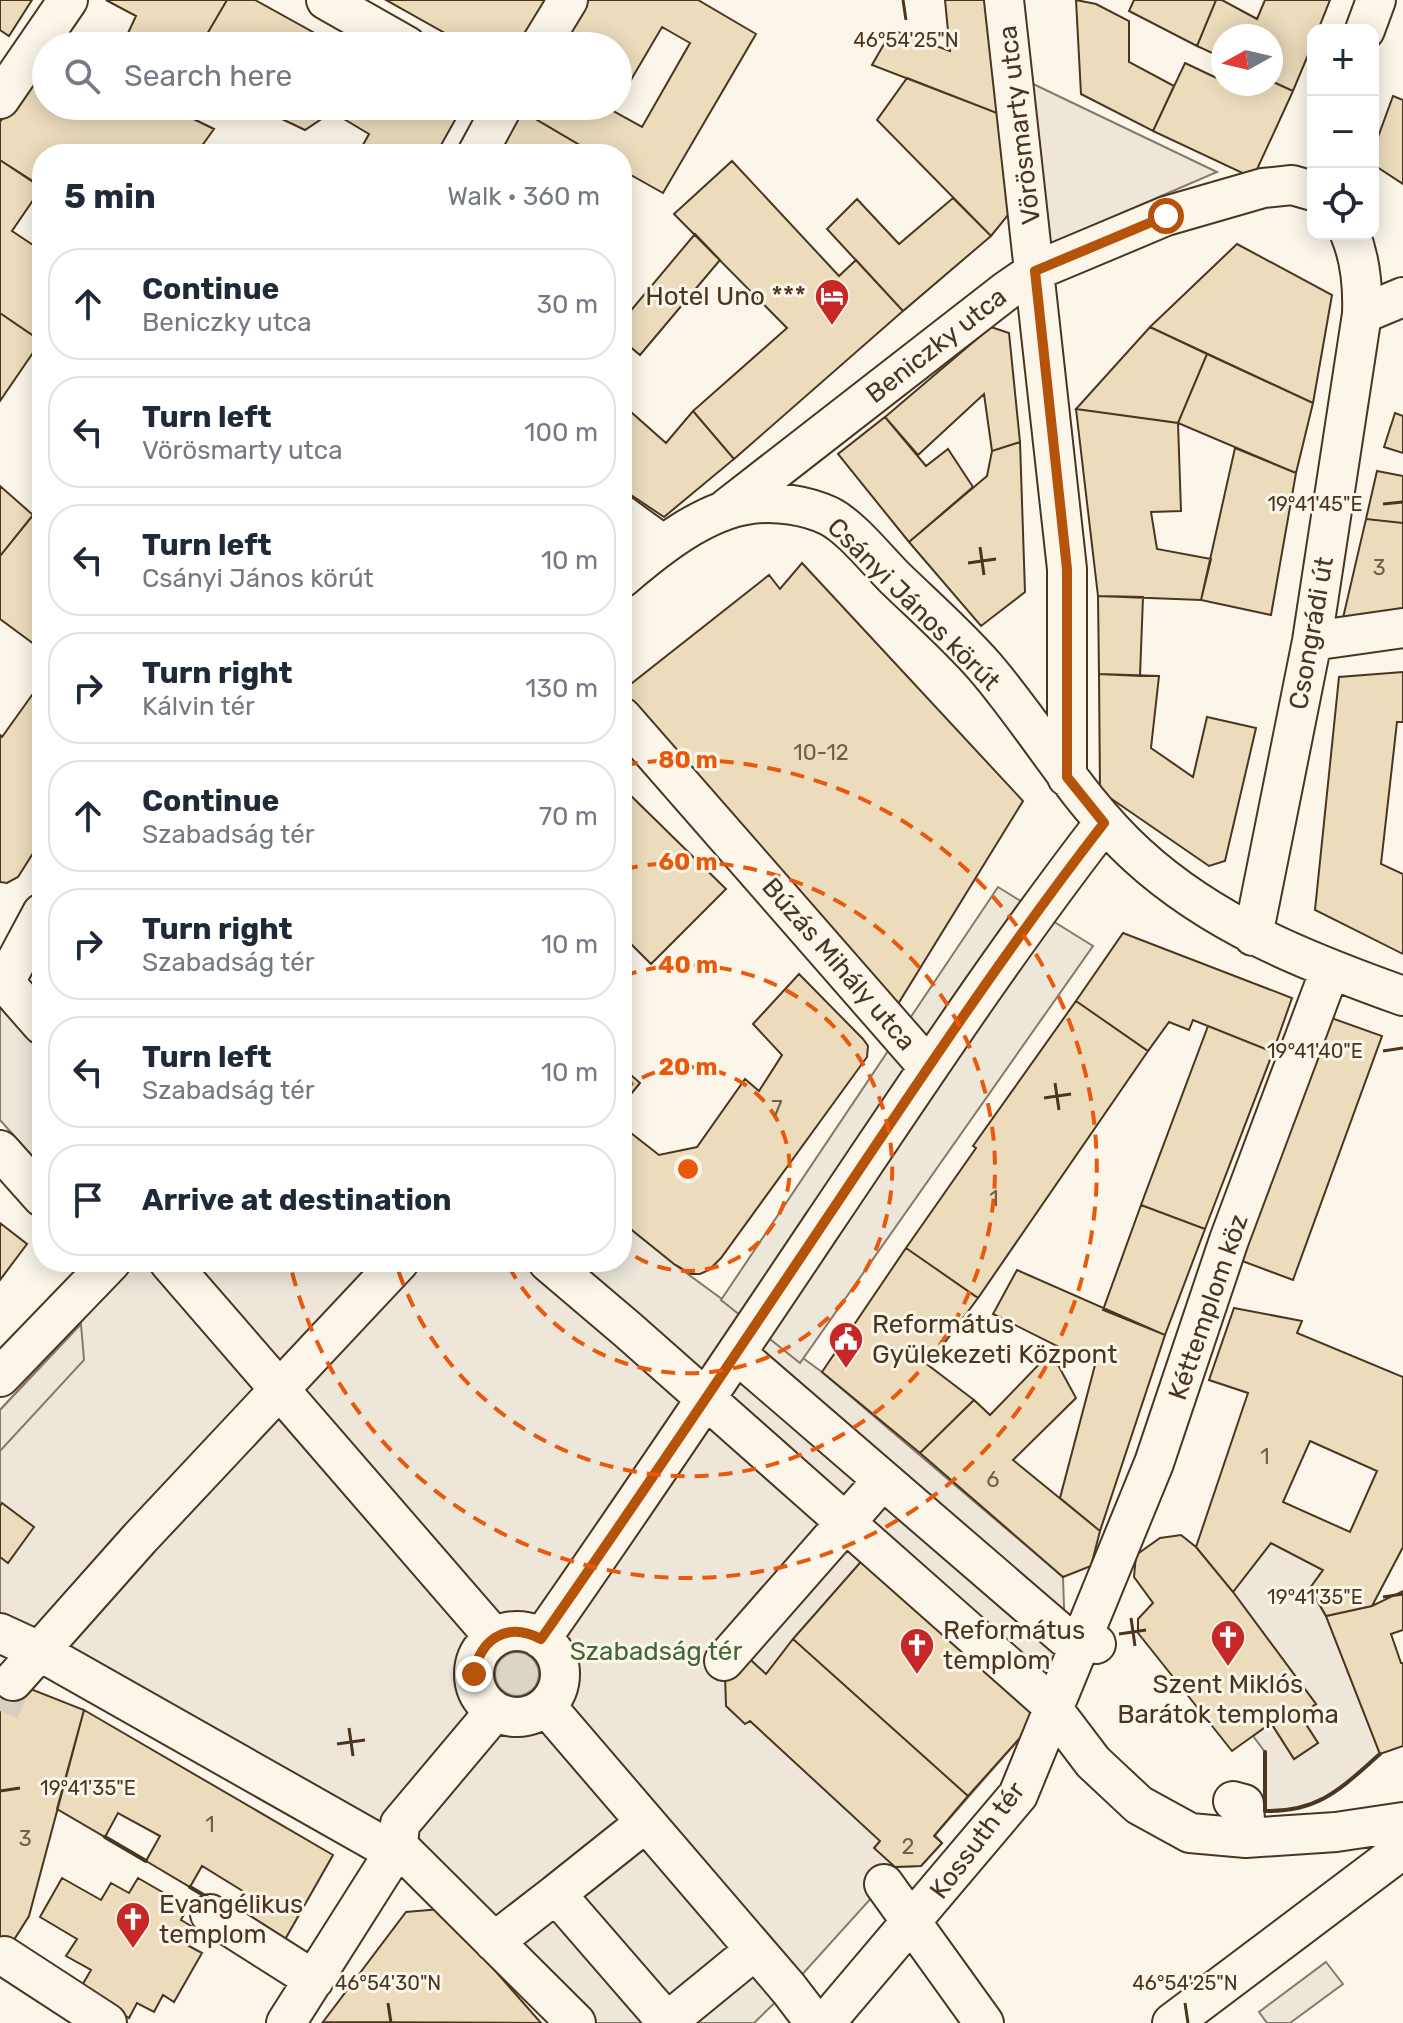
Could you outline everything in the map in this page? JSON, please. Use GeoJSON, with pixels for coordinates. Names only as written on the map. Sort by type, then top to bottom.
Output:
{"type":"FeatureCollection","features":[{"type":"Feature","properties":{"kind":"street"},"geometry":{"type":"LineString","coordinates":[[46,32],[68,0]]}},
{"type":"Feature","properties":{"kind":"street"},"geometry":{"type":"LineString","coordinates":[[326,0],[382,32]]}},
{"type":"Feature","properties":{"kind":"street"},"geometry":{"type":"LineString","coordinates":[[549,32],[568,0]]}},
{"type":"Feature","properties":{"kind":"street","name":"Vörösmarty utca"},"geometry":{"type":"LineString","coordinates":[[1004,0],[1067,569],[1067,777]]}},
{"type":"Feature","properties":{"kind":"street"},"geometry":{"type":"LineString","coordinates":[[1367,24],[1376,0]]}},
{"type":"Feature","properties":{"kind":"street"},"geometry":{"type":"LineString","coordinates":[[0,99],[32,52]]}},
{"type":"Feature","properties":{"kind":"street"},"geometry":{"type":"LineString","coordinates":[[482,144],[495,120]]}},
{"type":"Feature","properties":{"kind":"street","name":"Beniczky utca"},"geometry":{"type":"LineString","coordinates":[[725,510],[1035,271],[1166,216],[1245,191],[1278,185],[1307,185]]}},
{"type":"Feature","properties":{"kind":"street","name":"Csongrádi út"},"geometry":{"type":"LineString","coordinates":[[1253,936],[1312,641],[1362,314],[1361,276],[1352,240]]}},
{"type":"Feature","properties":{"kind":"street"},"geometry":{"type":"LineString","coordinates":[[1362,314],[1403,297]]}},
{"type":"Feature","properties":{"kind":"street","name":"Csányi János körút"},"geometry":{"type":"LineString","coordinates":[[632,570],[662,544],[725,510],[772,503],[794,505],[831,517],[985,667],[1104,823],[1164,879],[1253,936],[1330,970],[1403,996]]}},
{"type":"Feature","properties":{"kind":"street"},"geometry":{"type":"LineString","coordinates":[[632,522],[662,544]]}},
{"type":"Feature","properties":{"kind":"street"},"geometry":{"type":"LineString","coordinates":[[1312,641],[1403,628]]}},
{"type":"Feature","properties":{"kind":"street","name":"Búzás Mihály utca"},"geometry":{"type":"LineString","coordinates":[[632,728],[928,1067]]}},
{"type":"Feature","properties":{"kind":"street"},"geometry":{"type":"LineString","coordinates":[[541,1639],[707,1399],[928,1067],[1104,823]]}},
{"type":"Feature","properties":{"kind":"street"},"geometry":{"type":"LineString","coordinates":[[32,930],[2,980],[32,1014]]}},
{"type":"Feature","properties":{"kind":"street","name":"Kéttemplom köz"},"geometry":{"type":"LineString","coordinates":[[1050,1705],[1154,1463],[1229,1240],[1330,970]]}},
{"type":"Feature","properties":{"kind":"street"},"geometry":{"type":"LineString","coordinates":[[0,1150],[32,1186]]}},
{"type":"Feature","properties":{"kind":"street"},"geometry":{"type":"LineString","coordinates":[[0,1377],[99,1272]]}},
{"type":"Feature","properties":{"kind":"street"},"geometry":{"type":"LineString","coordinates":[[178,1272],[494,1637]]}},
{"type":"Feature","properties":{"kind":"street"},"geometry":{"type":"LineString","coordinates":[[13,1681],[140,1538],[390,1272]]}},
{"type":"Feature","properties":{"kind":"street"},"geometry":{"type":"LineString","coordinates":[[560,1272],[1050,1705],[1093,1762],[1139,1805],[1190,1833],[1246,1838],[1336,1832],[1403,1822]]}},
{"type":"Feature","properties":{"kind":"street"},"geometry":{"type":"LineString","coordinates":[[737,1354],[882,1481],[1080,1641]]}},
{"type":"Feature","properties":{"kind":"street"},"geometry":{"type":"LineString","coordinates":[[724,1661],[882,1481]]}},
{"type":"Feature","properties":{"kind":"street"},"geometry":{"type":"LineString","coordinates":[[518,1631],[541,1639],[550,1646],[559,1667],[556,1690],[546,1706],[522,1717],[495,1711],[484,1702],[476,1689],[476,1660],[483,1647],[494,1637],[518,1631]]}},
{"type":"Feature","properties":{"kind":"street"},"geometry":{"type":"LineString","coordinates":[[0,1633],[39,1651],[378,1843],[398,1846],[576,2023]]}},
{"type":"Feature","properties":{"kind":"street","name":"Kossuth tér"},"geometry":{"type":"LineString","coordinates":[[825,2023],[1018,1795],[1050,1705]]}},
{"type":"Feature","properties":{"kind":"street"},"geometry":{"type":"LineString","coordinates":[[546,1706],[815,2023]]}},
{"type":"Feature","properties":{"kind":"street"},"geometry":{"type":"LineString","coordinates":[[286,2023],[398,1846],[400,1824],[495,1711]]}},
{"type":"Feature","properties":{"kind":"street"},"geometry":{"type":"LineString","coordinates":[[1233,1801],[1244,1804],[1246,1838]]}},
{"type":"Feature","properties":{"kind":"street"},"geometry":{"type":"LineString","coordinates":[[494,1942],[645,1823]]}},
{"type":"Feature","properties":{"kind":"street"},"geometry":{"type":"LineString","coordinates":[[1172,2023],[1403,1849]]}},
{"type":"Feature","properties":{"kind":"street","name":"Kossuth tér"},"geometry":{"type":"LineString","coordinates":[[884,1884],[984,2023]]}},
{"type":"Feature","properties":{"kind":"street"},"geometry":{"type":"LineString","coordinates":[[556,1894],[666,2023],[755,1950]]}},
{"type":"Feature","properties":{"kind":"street"},"geometry":{"type":"LineString","coordinates":[[210,1914],[314,1980]]}},
{"type":"Feature","properties":{"kind":"street"},"geometry":{"type":"LineString","coordinates":[[4,1956],[107,2023]]}},
{"type":"Feature","properties":{"kind":"green space"},"geometry":{"type":"Polygon","coordinates":[[[1027,81],[1217,172],[1050,244],[1027,81]]]}},
{"type":"Feature","properties":{"kind":"green space"},"geometry":{"type":"Polygon","coordinates":[[[0,1000],[32,1037],[32,1156],[0,1120],[0,1000]]]}},
{"type":"Feature","properties":{"kind":"green space","name":"Szabadság tér"},"geometry":{"type":"Polygon","coordinates":[[[632,1230],[822,1372],[1063,1577],[1065,1637],[1042,1713],[935,1835],[942,1843],[921,1866],[894,1867],[884,1884],[754,2023],[576,2023],[398,1846],[0,1626],[0,1410],[127,1272],[632,1272],[632,1230]]]}},
{"type":"Feature","properties":{"kind":"green space"},"geometry":{"type":"Polygon","coordinates":[[[1271,1543],[1323,1570],[1310,1588],[1326,1616],[1380,1754],[1328,1796],[1301,1807],[1265,1811],[1265,1752],[1253,1736],[1271,1723],[1294,1759],[1318,1743],[1300,1715],[1316,1704],[1233,1592],[1271,1543]]]}},
{"type":"Feature","properties":{"kind":"green space"},"geometry":{"type":"Polygon","coordinates":[[[1326,1962],[1343,1984],[1290,2023],[1267,2023],[1259,2012],[1326,1962]]]}},
{"type":"Feature","properties":{"kind":"shaded area"},"geometry":{"type":"Polygon","coordinates":[[[998,887],[1093,946],[800,1363],[721,1300],[998,887]]]}},
{"type":"Feature","properties":{"kind":"shaded area"},"geometry":{"type":"Polygon","coordinates":[[[81,1324],[84,1360],[0,1451],[0,1410],[81,1324]]]}},
{"type":"Feature","properties":{"kind":"shaded area"},"geometry":{"type":"Polygon","coordinates":[[[517,1652],[533,1658],[539,1674],[533,1690],[517,1696],[501,1690],[495,1674],[501,1658],[517,1652]]]}},
{"type":"Feature","properties":{"kind":"building"},"geometry":{"type":"Polygon","coordinates":[[[0,0],[32,0],[9,36],[0,30],[0,0]]]}},
{"type":"Feature","properties":{"kind":"building"},"geometry":{"type":"Polygon","coordinates":[[[106,0],[227,0],[208,32],[129,32],[136,16],[106,0]]]}},
{"type":"Feature","properties":{"kind":"building"},"geometry":{"type":"Polygon","coordinates":[[[227,0],[255,0],[313,32],[208,32],[227,0]]]}},
{"type":"Feature","properties":{"kind":"building"},"geometry":{"type":"Polygon","coordinates":[[[386,0],[550,0],[533,32],[443,32],[386,0]]]}},
{"type":"Feature","properties":{"kind":"building"},"geometry":{"type":"Polygon","coordinates":[[[586,0],[698,0],[756,34],[663,193],[632,176],[632,144],[578,144],[537,120],[629,120],[642,127],[690,43],[662,27],[632,78],[632,32],[567,32],[586,0]]]}},
{"type":"Feature","properties":{"kind":"building"},"geometry":{"type":"Polygon","coordinates":[[[945,0],[986,0],[1002,115],[872,65],[892,30],[950,51],[945,0]]]}},
{"type":"Feature","properties":{"kind":"building"},"geometry":{"type":"Polygon","coordinates":[[[1076,0],[1096,4],[1129,21],[1129,62],[1174,86],[1153,131],[1081,94],[1076,0]]]}},
{"type":"Feature","properties":{"kind":"building"},"geometry":{"type":"Polygon","coordinates":[[[1134,0],[1216,0],[1197,46],[1129,11],[1134,0]]]}},
{"type":"Feature","properties":{"kind":"building"},"geometry":{"type":"Polygon","coordinates":[[[1216,0],[1222,0],[1257,19],[1265,0],[1330,0],[1320,24],[1307,24],[1307,57],[1293,91],[1283,86],[1283,24],[1211,24],[1211,52],[1197,46],[1216,0]]]}},
{"type":"Feature","properties":{"kind":"building"},"geometry":{"type":"Polygon","coordinates":[[[1185,63],[1211,75],[1211,96],[1283,96],[1283,86],[1293,91],[1253,178],[1153,131],[1185,63]]]}},
{"type":"Feature","properties":{"kind":"building"},"geometry":{"type":"Polygon","coordinates":[[[32,75],[32,120],[196,120],[214,129],[203,144],[32,144],[32,181],[0,160],[0,122],[32,75]]]}},
{"type":"Feature","properties":{"kind":"building"},"geometry":{"type":"Polygon","coordinates":[[[907,78],[1002,115],[1017,204],[991,236],[877,120],[907,78]]]}},
{"type":"Feature","properties":{"kind":"building"},"geometry":{"type":"Polygon","coordinates":[[[1393,96],[1403,100],[1403,184],[1379,168],[1379,134],[1393,96]]]}},
{"type":"Feature","properties":{"kind":"building"},"geometry":{"type":"Polygon","coordinates":[[[284,120],[320,120],[305,130],[284,120]]]}},
{"type":"Feature","properties":{"kind":"building"},"geometry":{"type":"Polygon","coordinates":[[[345,120],[455,120],[442,144],[364,144],[369,134],[345,120]]]}},
{"type":"Feature","properties":{"kind":"building"},"geometry":{"type":"Polygon","coordinates":[[[517,120],[537,120],[578,144],[502,144],[517,120]]]}},
{"type":"Feature","properties":{"kind":"building"},"geometry":{"type":"Polygon","coordinates":[[[0,160],[32,181],[32,202],[12,231],[32,244],[32,335],[0,313],[0,160]]]}},
{"type":"Feature","properties":{"kind":"building"},"geometry":{"type":"Polygon","coordinates":[[[732,161],[839,276],[856,260],[903,311],[734,459],[693,411],[787,328],[674,214],[732,161]]]}},
{"type":"Feature","properties":{"kind":"building"},"geometry":{"type":"Polygon","coordinates":[[[953,198],[991,236],[903,311],[827,229],[857,199],[899,244],[953,198]]]}},
{"type":"Feature","properties":{"kind":"building"},"geometry":{"type":"Polygon","coordinates":[[[695,234],[720,260],[640,355],[632,348],[632,309],[695,234]]]}},
{"type":"Feature","properties":{"kind":"building"},"geometry":{"type":"Polygon","coordinates":[[[1237,244],[1332,295],[1313,403],[1150,327],[1237,244]]]}},
{"type":"Feature","properties":{"kind":"building"},"geometry":{"type":"Polygon","coordinates":[[[0,313],[32,335],[32,354],[0,401],[0,313]]]}},
{"type":"Feature","properties":{"kind":"building"},"geometry":{"type":"Polygon","coordinates":[[[991,327],[1009,333],[1020,442],[992,451],[984,394],[918,455],[885,417],[991,327]]]}},
{"type":"Feature","properties":{"kind":"building"},"geometry":{"type":"Polygon","coordinates":[[[1150,327],[1207,354],[1178,423],[1076,409],[1150,327]]]}},
{"type":"Feature","properties":{"kind":"building"},"geometry":{"type":"Polygon","coordinates":[[[1207,354],[1313,403],[1296,473],[1178,423],[1207,354]]]}},
{"type":"Feature","properties":{"kind":"building"},"geometry":{"type":"Polygon","coordinates":[[[1076,409],[1178,423],[1181,511],[1151,512],[1157,549],[1211,559],[1201,600],[1098,596],[1076,409]]]}},
{"type":"Feature","properties":{"kind":"building"},"geometry":{"type":"Polygon","coordinates":[[[693,411],[734,459],[664,517],[632,496],[632,413],[666,443],[693,411]]]}},
{"type":"Feature","properties":{"kind":"building"},"geometry":{"type":"Polygon","coordinates":[[[1395,413],[1403,416],[1403,453],[1384,447],[1395,413]]]}},
{"type":"Feature","properties":{"kind":"building"},"geometry":{"type":"Polygon","coordinates":[[[885,417],[926,466],[948,449],[973,487],[909,542],[838,454],[885,417]]]}},
{"type":"Feature","properties":{"kind":"building"},"geometry":{"type":"Polygon","coordinates":[[[1020,442],[1025,592],[981,626],[909,542],[987,476],[992,451],[1020,442]]]}},
{"type":"Feature","properties":{"kind":"building"},"geometry":{"type":"Polygon","coordinates":[[[1235,448],[1296,473],[1271,615],[1201,600],[1235,448]]]}},
{"type":"Feature","properties":{"kind":"building"},"geometry":{"type":"Polygon","coordinates":[[[1377,471],[1403,476],[1403,523],[1366,519],[1377,471]]]}},
{"type":"Feature","properties":{"kind":"building"},"geometry":{"type":"Polygon","coordinates":[[[0,486],[32,516],[0,556],[0,486]]]}},
{"type":"Feature","properties":{"kind":"building"},"geometry":{"type":"Polygon","coordinates":[[[32,516],[32,643],[0,619],[0,556],[32,516]]]}},
{"type":"Feature","properties":{"kind":"building"},"geometry":{"type":"Polygon","coordinates":[[[1366,519],[1403,523],[1403,611],[1343,618],[1366,519]]]}},
{"type":"Feature","properties":{"kind":"building"},"geometry":{"type":"Polygon","coordinates":[[[802,563],[1023,801],[898,1004],[632,715],[632,683],[769,575],[780,589],[802,563]]]}},
{"type":"Feature","properties":{"kind":"building"},"geometry":{"type":"Polygon","coordinates":[[[1098,596],[1143,597],[1140,676],[1099,674],[1098,596]]]}},
{"type":"Feature","properties":{"kind":"building"},"geometry":{"type":"Polygon","coordinates":[[[1403,672],[1403,722],[1397,722],[1381,864],[1403,874],[1403,954],[1315,910],[1339,677],[1403,672]]]}},
{"type":"Feature","properties":{"kind":"building"},"geometry":{"type":"Polygon","coordinates":[[[1099,674],[1159,676],[1151,748],[1193,777],[1207,717],[1256,728],[1225,861],[1209,866],[1100,791],[1099,674]]]}},
{"type":"Feature","properties":{"kind":"building"},"geometry":{"type":"Polygon","coordinates":[[[32,695],[32,855],[18,877],[7,883],[0,882],[0,735],[2,737],[32,695]]]}},
{"type":"Feature","properties":{"kind":"building"},"geometry":{"type":"Polygon","coordinates":[[[632,797],[726,889],[651,964],[632,945],[632,797]]]}},
{"type":"Feature","properties":{"kind":"building"},"geometry":{"type":"Polygon","coordinates":[[[1123,933],[1292,998],[1273,1052],[1193,1020],[1189,1030],[1169,1022],[1148,1051],[1076,1001],[1123,933]]]}},
{"type":"Feature","properties":{"kind":"building"},"geometry":{"type":"Polygon","coordinates":[[[799,974],[863,1039],[868,1046],[867,1057],[721,1258],[709,1270],[691,1274],[632,1230],[632,1134],[659,1155],[697,1147],[745,1079],[759,1091],[782,1055],[753,1024],[799,974]]]}},
{"type":"Feature","properties":{"kind":"building"},"geometry":{"type":"Polygon","coordinates":[[[1076,1001],[1148,1051],[978,1298],[906,1248],[976,1148],[973,1146],[1076,1001]]]}},
{"type":"Feature","properties":{"kind":"building"},"geometry":{"type":"Polygon","coordinates":[[[1323,1015],[1382,1036],[1293,1280],[1234,1258],[1323,1015]]]}},
{"type":"Feature","properties":{"kind":"building"},"geometry":{"type":"Polygon","coordinates":[[[1208,1026],[1273,1052],[1205,1229],[1141,1205],[1208,1026]]]}},
{"type":"Feature","properties":{"kind":"building"},"geometry":{"type":"Polygon","coordinates":[[[632,1076],[640,1083],[632,1093],[632,1076]]]}},
{"type":"Feature","properties":{"kind":"building"},"geometry":{"type":"Polygon","coordinates":[[[1141,1205],[1205,1229],[1165,1335],[1103,1310],[1141,1205]]]}},
{"type":"Feature","properties":{"kind":"building"},"geometry":{"type":"Polygon","coordinates":[[[0,1223],[27,1244],[0,1280],[0,1223]]]}},
{"type":"Feature","properties":{"kind":"building"},"geometry":{"type":"Polygon","coordinates":[[[906,1248],[978,1298],[928,1365],[974,1400],[920,1453],[822,1372],[906,1248]]]}},
{"type":"Feature","properties":{"kind":"building"},"geometry":{"type":"Polygon","coordinates":[[[1017,1270],[1165,1335],[1100,1531],[1060,1498],[1095,1365],[993,1314],[1017,1270]]]}},
{"type":"Feature","properties":{"kind":"building"},"geometry":{"type":"Polygon","coordinates":[[[1234,1308],[1302,1321],[1297,1333],[1403,1377],[1403,1547],[1372,1606],[1326,1616],[1310,1588],[1323,1570],[1271,1543],[1233,1592],[1196,1547],[1248,1393],[1209,1380],[1234,1308]],[[1310,1441],[1283,1502],[1350,1532],[1377,1471],[1310,1441]]]}},
{"type":"Feature","properties":{"kind":"building"},"geometry":{"type":"Polygon","coordinates":[[[1051,1352],[1076,1398],[1013,1460],[1100,1531],[1091,1566],[1063,1577],[920,1453],[974,1400],[990,1415],[1051,1352]]]}},
{"type":"Feature","properties":{"kind":"building"},"geometry":{"type":"Polygon","coordinates":[[[2,1503],[34,1527],[8,1563],[0,1557],[2,1503]]]}},
{"type":"Feature","properties":{"kind":"building","name":"Szent Miklós Barátok temploma"},"geometry":{"type":"Polygon","coordinates":[[[1181,1535],[1196,1547],[1233,1592],[1316,1704],[1300,1715],[1318,1743],[1294,1759],[1271,1723],[1232,1751],[1138,1633],[1138,1619],[1153,1603],[1134,1577],[1136,1555],[1160,1538],[1181,1535]]]}},
{"type":"Feature","properties":{"kind":"building","name":"Református templom"},"geometry":{"type":"Polygon","coordinates":[[[866,1556],[1042,1713],[968,1796],[793,1639],[866,1556]]]}},
{"type":"Feature","properties":{"kind":"building"},"geometry":{"type":"Polygon","coordinates":[[[1403,1591],[1403,1630],[1391,1634],[1403,1663],[1403,1746],[1380,1754],[1326,1616],[1372,1606],[1403,1591]]]}},
{"type":"Feature","properties":{"kind":"building"},"geometry":{"type":"Polygon","coordinates":[[[793,1639],[968,1796],[934,1836],[942,1843],[921,1866],[895,1867],[874,1848],[880,1841],[750,1721],[745,1724],[726,1706],[725,1674],[743,1653],[766,1674],[793,1639]]]}},
{"type":"Feature","properties":{"kind":"building"},"geometry":{"type":"Polygon","coordinates":[[[0,1677],[84,1710],[29,1916],[0,1962],[0,1677]]]}},
{"type":"Feature","properties":{"kind":"building"},"geometry":{"type":"Polygon","coordinates":[[[84,1710],[333,1855],[283,1943],[235,1914],[246,1893],[202,1866],[190,1887],[146,1861],[160,1836],[118,1813],[105,1837],[57,1809],[84,1710]]]}},
{"type":"Feature","properties":{"kind":"building","name":"Evangélikus templom"},"geometry":{"type":"Polygon","coordinates":[[[62,1878],[101,1900],[111,1883],[129,1893],[138,1878],[188,1907],[181,1920],[198,1930],[189,1946],[202,1953],[174,2002],[163,1995],[154,2012],[137,2003],[129,2018],[80,1989],[91,1970],[66,1956],[77,1939],[40,1917],[62,1878]]]}},
{"type":"Feature","properties":{"kind":"building"},"geometry":{"type":"Polygon","coordinates":[[[441,1909],[541,2023],[323,2022],[406,1912],[441,1909]]]}},
{"type":"Feature","properties":{"kind":"tunnel"},"geometry":{"type":"LineString","coordinates":[[0,1711],[13,1681]]}},
{"type":"Feature","properties":{"kind":"wall"},"geometry":{"type":"LineString","coordinates":[[1265,1752],[1265,1811],[1301,1807],[1328,1796],[1380,1754]]}},
{"type":"Feature","properties":{"kind":"wall"},"geometry":{"type":"LineString","coordinates":[[105,1837],[146,1861]]}},
{"type":"Feature","properties":{"kind":"wall"},"geometry":{"type":"LineString","coordinates":[[190,1887],[210,1899]]}},
{"type":"Feature","properties":{"kind":"place","name":"Hotel Uno ***"},"geometry":{"type":"Point","coordinates":[832,327]}},
{"type":"Feature","properties":{"kind":"place","name":"Református Gyülekezeti Központ"},"geometry":{"type":"Point","coordinates":[846,1370]}},
{"type":"Feature","properties":{"kind":"place","name":"Szent Miklós Barátok temploma"},"geometry":{"type":"Point","coordinates":[1228,1668]}},
{"type":"Feature","properties":{"kind":"place","name":"Református templom"},"geometry":{"type":"Point","coordinates":[917,1676]}},
{"type":"Feature","properties":{"kind":"place","name":"Evangélikus templom"},"geometry":{"type":"Point","coordinates":[133,1950]}},
{"type":"Feature","properties":{"kind":"route"},"geometry":{"type":"LineString","coordinates":[[474,1674],[476,1660],[483,1647],[494,1637],[518,1631],[541,1639],[707,1399],[928,1067],[1104,823],[1067,777],[1067,569],[1035,271],[1166,216]]}}]}
